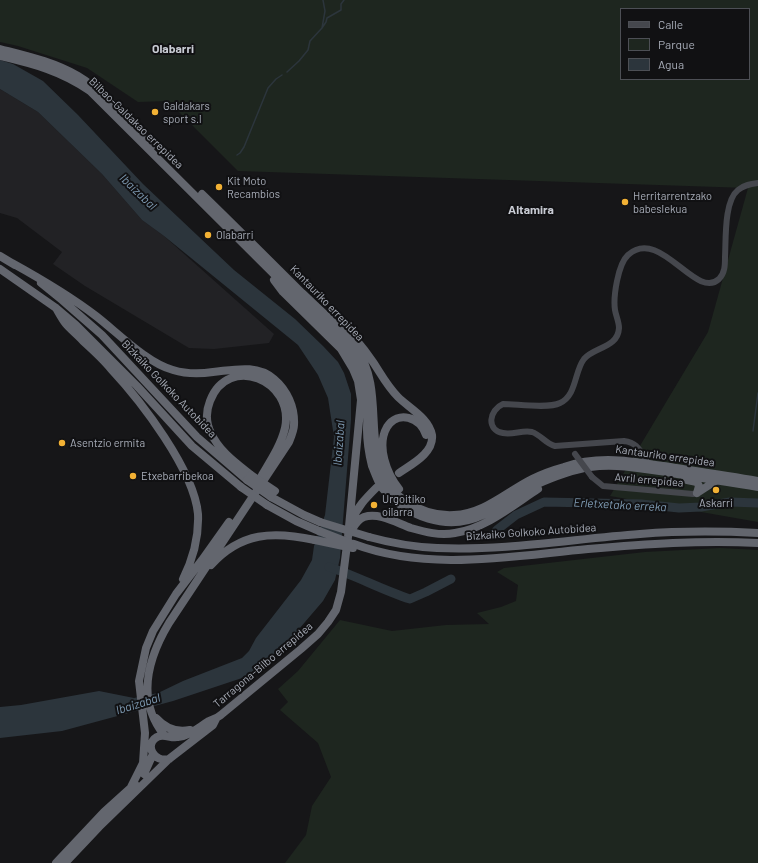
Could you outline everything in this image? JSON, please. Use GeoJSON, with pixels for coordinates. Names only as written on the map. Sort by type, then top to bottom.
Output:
{"type":"FeatureCollection","features":[{"type":"Feature","properties":{"kind":"highway","name":"Kantauriko errepidea"},"geometry":{"type":"LineString","coordinates":[[0,49],[40,58],[68,70],[85,81],[112,104],[351,341],[364,361],[369,377],[373,399],[375,450],[381,470],[387,483],[404,500],[413,506],[432,513],[454,515],[479,510],[532,479],[574,464],[600,459],[619,459],[648,463],[758,481]]}},
{"type":"Feature","properties":{"kind":"highway","name":"Bilbao-Galdakao errepidea"},"geometry":{"type":"LineString","coordinates":[[0,56],[52,70],[74,80],[90,91],[238,238]]}},
{"type":"Feature","properties":{"kind":"highway","name":"Kantauriko errepidea"},"geometry":{"type":"LineString","coordinates":[[238,238],[345,345],[358,363],[364,379],[368,400],[368,452],[374,472],[381,487],[390,497],[411,513],[436,521],[467,521],[497,508],[534,485],[565,472],[591,467],[618,466],[639,468],[758,487]]}},
{"type":"Feature","properties":{"kind":"highway","name":"Bizkaiko Golkoko Autobidea"},"geometry":{"type":"LineString","coordinates":[[0,256],[12,263],[62,300],[102,335],[197,437],[273,494],[304,515],[320,522],[369,537],[395,543],[429,547],[502,547],[641,534],[721,531],[758,533]]}},
{"type":"Feature","properties":{"kind":"highway"},"geometry":{"type":"LineString","coordinates":[[257,257],[283,292],[340,349],[353,368],[358,381],[361,400],[348,537]]}},
{"type":"Feature","properties":{"kind":"highway"},"geometry":{"type":"LineString","coordinates":[[12,263],[52,285],[96,316],[154,361],[173,370],[193,374],[247,368],[262,372],[276,381],[288,396],[292,408],[294,425],[289,442],[160,638],[151,660],[148,682],[149,714],[153,742],[151,748],[153,754],[158,759],[165,760],[171,757],[175,751],[175,743],[167,736],[149,714],[139,681],[146,648],[153,631],[176,594],[202,560],[262,474],[278,447],[285,429],[285,410],[276,390],[261,379],[251,376],[241,376],[230,379],[216,390],[208,405],[207,422],[215,441],[249,477]]}},
{"type":"Feature","properties":{"kind":"highway","name":"Bizkaiko Golkoko Autobidea"},"geometry":{"type":"LineString","coordinates":[[0,269],[56,308],[95,342],[192,446],[241,487],[267,505],[296,521],[354,546],[418,559],[465,560],[645,544],[717,542],[758,544]]}},
{"type":"Feature","properties":{"kind":"highway"},"geometry":{"type":"LineString","coordinates":[[306,296],[350,332],[361,344],[388,386],[426,422],[432,436],[429,449],[399,473]]}},
{"type":"Feature","properties":{"kind":"highway"},"geometry":{"type":"LineString","coordinates":[[56,308],[66,325],[111,368],[139,402],[173,451],[186,476],[198,513],[198,531],[193,557],[176,594]]}},
{"type":"Feature","properties":{"kind":"highway"},"geometry":{"type":"LineString","coordinates":[[418,459],[426,446],[427,440],[423,427],[414,419],[397,419],[393,421],[388,426],[384,434],[384,457],[387,469],[393,481],[399,488],[416,503],[432,513]]}},
{"type":"Feature","properties":{"kind":"highway"},"geometry":{"type":"LineString","coordinates":[[639,468],[647,474],[697,482],[699,486],[697,493]]}},
{"type":"Feature","properties":{"kind":"highway"},"geometry":{"type":"LineString","coordinates":[[348,537],[356,522],[364,517],[373,516],[437,534],[455,534],[477,528],[565,472]]}},
{"type":"Feature","properties":{"kind":"highway"},"geometry":{"type":"LineString","coordinates":[[697,493],[716,480]]}},
{"type":"Feature","properties":{"kind":"highway"},"geometry":{"type":"LineString","coordinates":[[348,537],[356,512],[376,488],[351,503]]}},
{"type":"Feature","properties":{"kind":"highway"},"geometry":{"type":"LineString","coordinates":[[198,579],[224,552],[243,541],[262,536],[282,535],[354,546]]}},
{"type":"Feature","properties":{"kind":"highway","name":"Tarragona-Bilbo errepidea"},"geometry":{"type":"LineString","coordinates":[[153,742],[158,737],[167,736],[178,738],[184,736],[210,720],[216,719],[301,649],[324,628],[336,610],[339,602],[348,537]]}},
{"type":"Feature","properties":{"kind":"highway"},"geometry":{"type":"LineString","coordinates":[[149,714],[164,726],[176,731],[193,729],[205,724]]}},
{"type":"Feature","properties":{"kind":"highway"},"geometry":{"type":"LineString","coordinates":[[131,787],[143,763],[145,733],[149,714]]}},
{"type":"Feature","properties":{"kind":"highway","name":"Tarragona-Bilbo errepidea"},"geometry":{"type":"LineString","coordinates":[[65,863],[99,827],[171,757],[214,725],[216,719]]}},
{"type":"Feature","properties":{"kind":"highway"},"geometry":{"type":"LineString","coordinates":[[56,863],[104,812],[145,772],[153,754]]}},
{"type":"Feature","properties":{"kind":"street"},"geometry":{"type":"LineString","coordinates":[[648,463],[634,443],[624,441],[570,446],[552,446],[532,432],[500,432],[494,427],[491,421],[492,413],[497,407],[503,404],[552,406],[559,404],[567,398],[584,359],[593,352],[612,343],[616,336],[619,328],[615,310],[617,284],[626,257],[633,252],[641,249],[652,250],[668,257],[700,281],[711,283],[719,279],[724,269],[728,212],[731,199],[741,187],[758,183]]}},
{"type":"Feature","properties":{"kind":"street","name":"Avril errepidea"},"geometry":{"type":"LineString","coordinates":[[570,446],[592,476],[603,486],[693,494],[697,493]]}},
{"type":"Feature","properties":{"kind":"street"},"geometry":{"type":"LineString","coordinates":[[632,461],[638,456],[639,449]]}},
{"type":"Feature","properties":{"kind":"shaded area"},"geometry":{"type":"Polygon","coordinates":[[[0,89],[38,112],[102,174],[142,220],[164,236],[274,334],[269,343],[214,349],[189,348],[85,286],[53,264],[62,252],[17,218],[0,213],[0,89]]]}},
{"type":"Feature","properties":{"kind":"green space"},"geometry":{"type":"Polygon","coordinates":[[[0,0],[758,0],[758,522],[610,496],[708,332],[748,188],[238,171],[168,101],[138,102],[87,68],[18,46],[0,42],[0,0]]]}},
{"type":"Feature","properties":{"kind":"green space"},"geometry":{"type":"Polygon","coordinates":[[[720,548],[758,550],[758,863],[285,863],[306,835],[312,806],[331,777],[318,743],[280,710],[288,702],[278,689],[298,671],[340,620],[392,631],[446,625],[489,624],[477,613],[501,607],[516,601],[518,585],[497,572],[504,568],[645,552],[720,548]]]}},
{"type":"Feature","properties":{"kind":"water","name":"Ibaizabal"},"geometry":{"type":"Polygon","coordinates":[[[0,60],[13,64],[43,81],[78,115],[143,184],[234,270],[295,319],[323,346],[338,362],[344,373],[351,394],[351,420],[340,558],[335,580],[323,601],[287,643],[261,667],[245,677],[173,701],[62,731],[0,738],[0,707],[21,705],[99,691],[134,698],[158,693],[183,681],[242,658],[249,651],[256,638],[301,580],[312,560],[314,546],[325,515],[334,437],[328,398],[318,375],[298,345],[164,236],[142,220],[102,174],[38,112],[0,89],[0,60]]]}},
{"type":"Feature","properties":{"kind":"waterway"},"geometry":{"type":"LineString","coordinates":[[322,28],[325,11],[323,0]]}},
{"type":"Feature","properties":{"kind":"waterway"},"geometry":{"type":"LineString","coordinates":[[287,72],[308,50],[310,41],[322,28],[327,18],[341,10],[341,4],[344,0]]}},
{"type":"Feature","properties":{"kind":"waterway"},"geometry":{"type":"LineString","coordinates":[[237,155],[244,147],[268,88],[282,75]]}},
{"type":"Feature","properties":{"kind":"waterway"},"geometry":{"type":"LineString","coordinates":[[753,431],[758,393]]}},
{"type":"Feature","properties":{"kind":"waterway","name":"Erletxetako erreka"},"geometry":{"type":"LineString","coordinates":[[492,535],[516,515],[544,502],[641,504],[679,508],[701,507],[730,502],[758,503]]}},
{"type":"Feature","properties":{"kind":"waterway","name":"Erletxetako erreka"},"geometry":{"type":"LineString","coordinates":[[329,567],[410,599],[451,579]]}},
{"type":"Feature","properties":{"kind":"place","name":"Galdakars sport s.l"},"geometry":{"type":"Point","coordinates":[155,112]}},
{"type":"Feature","properties":{"kind":"place","name":"Kit Moto Recambios"},"geometry":{"type":"Point","coordinates":[219,187]}},
{"type":"Feature","properties":{"kind":"place","name":"Herritarrentzako babeslekua"},"geometry":{"type":"Point","coordinates":[625,202]}},
{"type":"Feature","properties":{"kind":"place","name":"Olabarri"},"geometry":{"type":"Point","coordinates":[208,235]}},
{"type":"Feature","properties":{"kind":"place","name":"Asentzio ermita"},"geometry":{"type":"Point","coordinates":[62,443]}},
{"type":"Feature","properties":{"kind":"place","name":"Etxebarribekoa"},"geometry":{"type":"Point","coordinates":[133,476]}},
{"type":"Feature","properties":{"kind":"place","name":"Askarri"},"geometry":{"type":"Point","coordinates":[716,490]}},
{"type":"Feature","properties":{"kind":"place","name":"Urgoitiko oilarra"},"geometry":{"type":"Point","coordinates":[374,505]}},
{"type":"Feature","properties":{"kind":"district","name":"Olabarri"},"geometry":{"type":"Point","coordinates":[173,49]}},
{"type":"Feature","properties":{"kind":"district","name":"Altamira"},"geometry":{"type":"Point","coordinates":[531,210]}}]}
